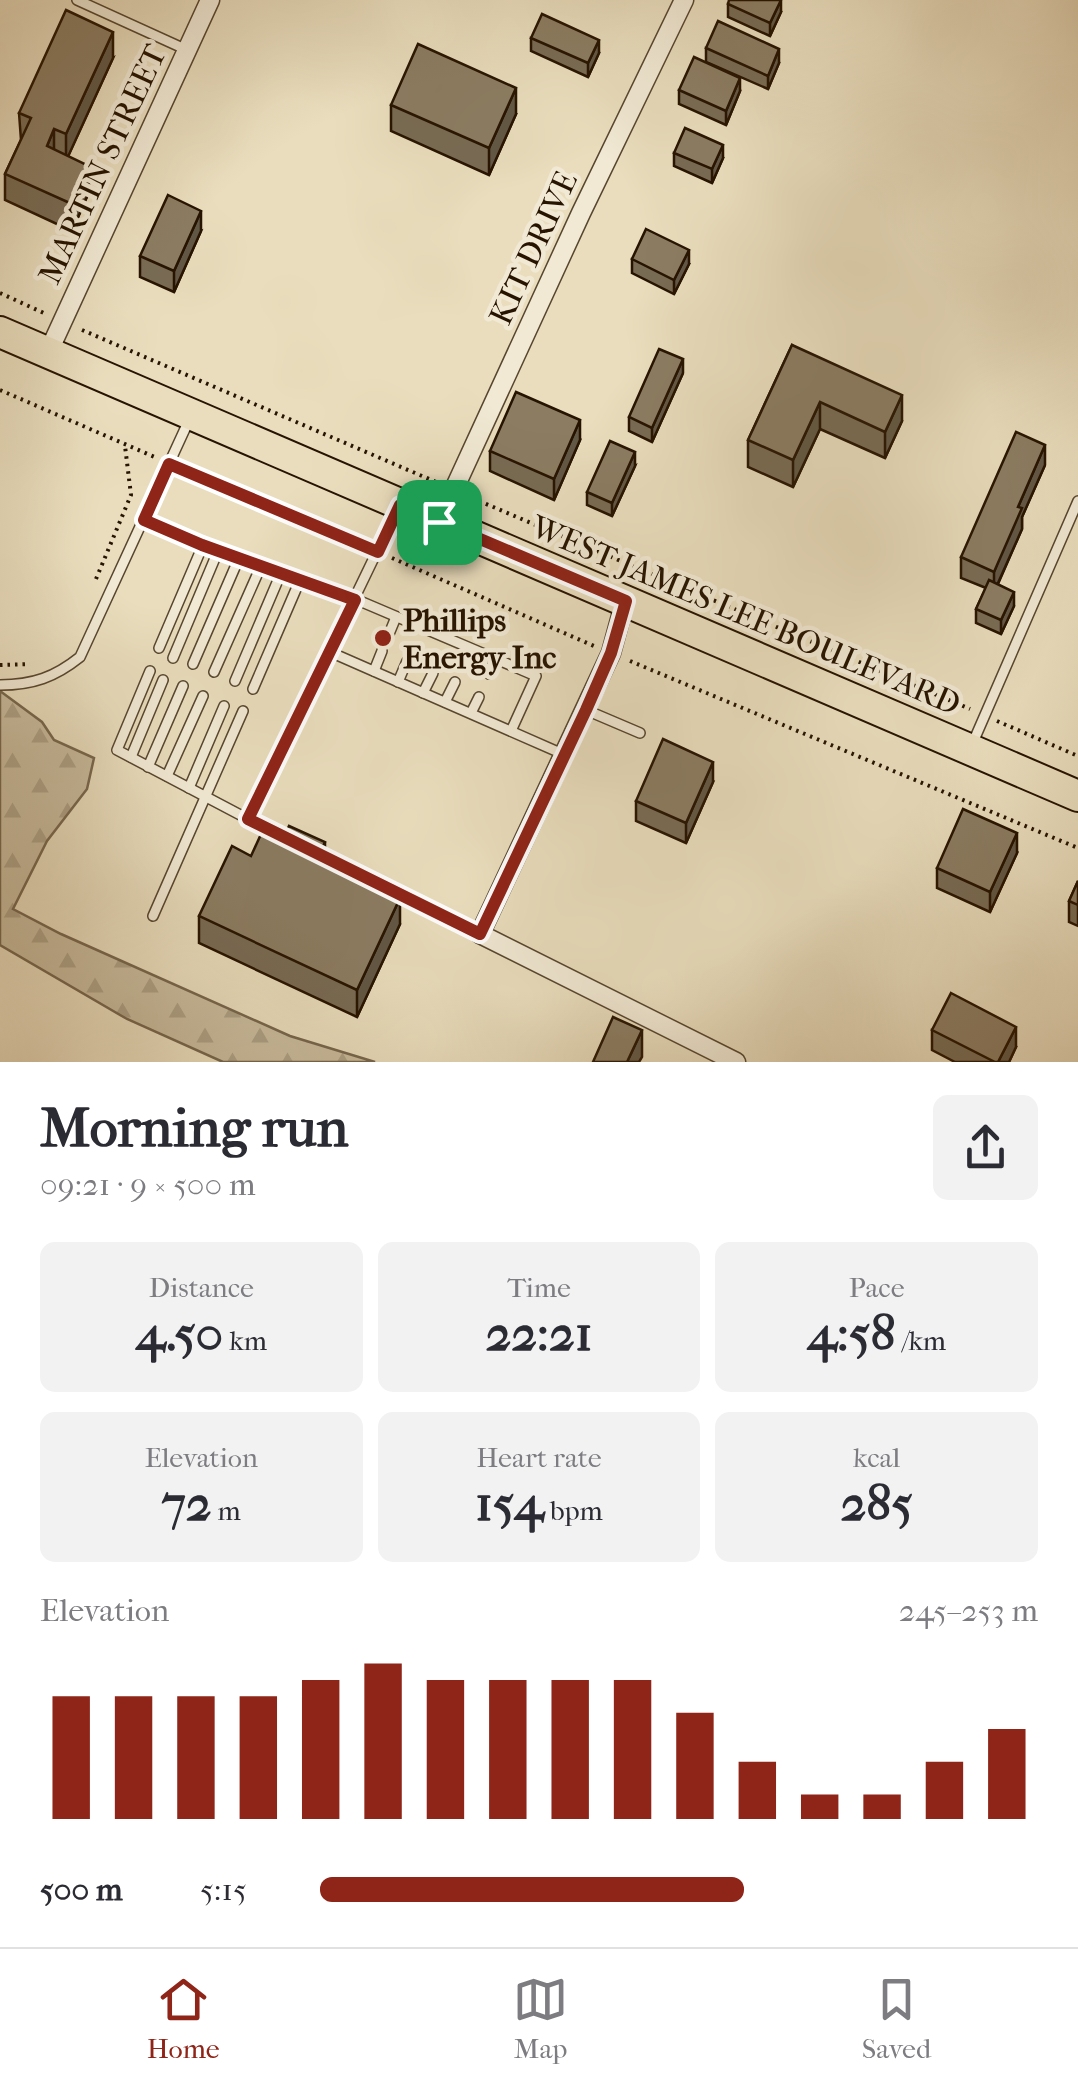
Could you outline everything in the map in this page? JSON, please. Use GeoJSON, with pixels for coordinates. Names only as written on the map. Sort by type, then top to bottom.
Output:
{"type":"FeatureCollection","features":[{"type":"Feature","properties":{"kind":"main road","name":"WEST JAMES LEE BOULEVARD"},"geometry":{"type":"LineString","coordinates":[[0,332],[1078,796]]}},
{"type":"Feature","properties":{"kind":"street","name":"MARTIN STREET"},"geometry":{"type":"LineString","coordinates":[[48,353],[210,0]]}},
{"type":"Feature","properties":{"kind":"street","name":"KIT DRIVE"},"geometry":{"type":"LineString","coordinates":[[439,522],[684,0]]}},
{"type":"Feature","properties":{"kind":"street"},"geometry":{"type":"LineString","coordinates":[[626,601],[611,653],[480,934],[736,1062]]}},
{"type":"Feature","properties":{"kind":"lane"},"geometry":{"type":"LineString","coordinates":[[77,0],[187,50]]}},
{"type":"Feature","properties":{"kind":"lane"},"geometry":{"type":"LineString","coordinates":[[0,685],[23,685],[56,676],[80,656],[191,415]]}},
{"type":"Feature","properties":{"kind":"lane"},"geometry":{"type":"LineString","coordinates":[[970,749],[1078,501]]}},
{"type":"Feature","properties":{"kind":"lane"},"geometry":{"type":"LineString","coordinates":[[248,819],[400,505]]}},
{"type":"Feature","properties":{"kind":"lane"},"geometry":{"type":"LineString","coordinates":[[144,520],[355,600],[536,676],[511,731]]}},
{"type":"Feature","properties":{"kind":"lane"},"geometry":{"type":"LineString","coordinates":[[160,648],[202,545]]}},
{"type":"Feature","properties":{"kind":"lane"},"geometry":{"type":"LineString","coordinates":[[173,658],[218,551]]}},
{"type":"Feature","properties":{"kind":"lane"},"geometry":{"type":"LineString","coordinates":[[193,664],[238,558]]}},
{"type":"Feature","properties":{"kind":"lane"},"geometry":{"type":"LineString","coordinates":[[214,672],[261,566]]}},
{"type":"Feature","properties":{"kind":"lane"},"geometry":{"type":"LineString","coordinates":[[235,681],[281,573]]}},
{"type":"Feature","properties":{"kind":"lane"},"geometry":{"type":"LineString","coordinates":[[253,689],[300,580]]}},
{"type":"Feature","properties":{"kind":"lane"},"geometry":{"type":"LineString","coordinates":[[389,634],[396,617]]}},
{"type":"Feature","properties":{"kind":"lane"},"geometry":{"type":"LineString","coordinates":[[416,642],[422,628]]}},
{"type":"Feature","properties":{"kind":"lane"},"geometry":{"type":"LineString","coordinates":[[442,652],[449,639]]}},
{"type":"Feature","properties":{"kind":"lane"},"geometry":{"type":"LineString","coordinates":[[464,661],[470,648]]}},
{"type":"Feature","properties":{"kind":"lane"},"geometry":{"type":"LineString","coordinates":[[374,671],[382,651]]}},
{"type":"Feature","properties":{"kind":"lane"},"geometry":{"type":"LineString","coordinates":[[330,652],[564,754]]}},
{"type":"Feature","properties":{"kind":"lane"},"geometry":{"type":"LineString","coordinates":[[489,674],[496,658]]}},
{"type":"Feature","properties":{"kind":"lane"},"geometry":{"type":"LineString","coordinates":[[398,682],[407,662]]}},
{"type":"Feature","properties":{"kind":"lane"},"geometry":{"type":"LineString","coordinates":[[150,671],[117,750],[480,934]]}},
{"type":"Feature","properties":{"kind":"lane"},"geometry":{"type":"LineString","coordinates":[[424,692],[433,672]]}},
{"type":"Feature","properties":{"kind":"lane"},"geometry":{"type":"LineString","coordinates":[[131,757],[164,680]]}},
{"type":"Feature","properties":{"kind":"lane"},"geometry":{"type":"LineString","coordinates":[[445,702],[454,682]]}},
{"type":"Feature","properties":{"kind":"lane"},"geometry":{"type":"LineString","coordinates":[[148,767],[183,686]]}},
{"type":"Feature","properties":{"kind":"lane"},"geometry":{"type":"LineString","coordinates":[[167,776],[203,696]]}},
{"type":"Feature","properties":{"kind":"lane"},"geometry":{"type":"LineString","coordinates":[[471,714],[479,696]]}},
{"type":"Feature","properties":{"kind":"lane"},"geometry":{"type":"LineString","coordinates":[[189,788],[224,706]]}},
{"type":"Feature","properties":{"kind":"lane"},"geometry":{"type":"LineString","coordinates":[[586,710],[640,733]]}},
{"type":"Feature","properties":{"kind":"lane"},"geometry":{"type":"LineString","coordinates":[[153,916],[244,712]]}},
{"type":"Feature","properties":{"kind":"path"},"geometry":{"type":"LineString","coordinates":[[0,293],[1078,756]]}},
{"type":"Feature","properties":{"kind":"path"},"geometry":{"type":"LineString","coordinates":[[0,390],[611,653],[1078,848]]}},
{"type":"Feature","properties":{"kind":"path"},"geometry":{"type":"LineString","coordinates":[[96,579],[132,495],[124,444]]}},
{"type":"Feature","properties":{"kind":"path"},"geometry":{"type":"LineString","coordinates":[[0,666],[41,664]]}},
{"type":"Feature","properties":{"kind":"green space"},"geometry":{"type":"Polygon","coordinates":[[[0,691],[42,722],[54,740],[94,758],[87,789],[47,841],[13,909],[290,1036],[375,1062],[223,1062],[127,1019],[0,945],[0,691]]]}},
{"type":"Feature","properties":{"kind":"building"},"geometry":{"type":"Polygon","coordinates":[[[729,0],[781,0],[770,23],[728,4],[729,0]]]}},
{"type":"Feature","properties":{"kind":"building"},"geometry":{"type":"Polygon","coordinates":[[[66,10],[113,32],[66,134],[54,129],[47,146],[89,166],[72,204],[5,174],[31,118],[19,113],[66,10]]]}},
{"type":"Feature","properties":{"kind":"building"},"geometry":{"type":"Polygon","coordinates":[[[542,14],[599,40],[588,63],[531,38],[542,14]]]}},
{"type":"Feature","properties":{"kind":"building"},"geometry":{"type":"Polygon","coordinates":[[[718,21],[779,49],[768,76],[706,48],[718,21]]]}},
{"type":"Feature","properties":{"kind":"building"},"geometry":{"type":"Polygon","coordinates":[[[418,44],[516,88],[489,148],[391,105],[418,44]]]}},
{"type":"Feature","properties":{"kind":"building"},"geometry":{"type":"Polygon","coordinates":[[[694,57],[740,78],[726,111],[679,90],[694,57]]]}},
{"type":"Feature","properties":{"kind":"building"},"geometry":{"type":"Polygon","coordinates":[[[685,128],[723,145],[712,169],[674,153],[685,128]]]}},
{"type":"Feature","properties":{"kind":"building"},"geometry":{"type":"Polygon","coordinates":[[[168,195],[201,211],[174,271],[140,256],[168,195]]]}},
{"type":"Feature","properties":{"kind":"building"},"geometry":{"type":"Polygon","coordinates":[[[646,229],[689,250],[674,280],[632,259],[646,229]]]}},
{"type":"Feature","properties":{"kind":"building"},"geometry":{"type":"Polygon","coordinates":[[[792,345],[902,395],[885,432],[820,402],[793,460],[748,440],[792,345]]]}},
{"type":"Feature","properties":{"kind":"building"},"geometry":{"type":"Polygon","coordinates":[[[659,349],[683,359],[652,428],[629,417],[659,349]]]}},
{"type":"Feature","properties":{"kind":"building"},"geometry":{"type":"Polygon","coordinates":[[[516,392],[580,420],[554,479],[490,451],[516,392]]]}},
{"type":"Feature","properties":{"kind":"building"},"geometry":{"type":"Polygon","coordinates":[[[1016,432],[1045,445],[994,572],[961,557],[1016,432]]]}},
{"type":"Feature","properties":{"kind":"building"},"geometry":{"type":"Polygon","coordinates":[[[610,441],[635,452],[612,503],[587,492],[610,441]]]}},
{"type":"Feature","properties":{"kind":"building"},"geometry":{"type":"Polygon","coordinates":[[[989,580],[1014,592],[1001,620],[976,609],[989,580]]]}},
{"type":"Feature","properties":{"kind":"building"},"geometry":{"type":"Polygon","coordinates":[[[663,739],[713,762],[686,823],[636,801],[663,739]]]}},
{"type":"Feature","properties":{"kind":"building"},"geometry":{"type":"Polygon","coordinates":[[[963,809],[1017,833],[990,892],[937,868],[963,809]]]}},
{"type":"Feature","properties":{"kind":"building"},"geometry":{"type":"Polygon","coordinates":[[[289,826],[325,842],[317,859],[400,898],[357,990],[199,916],[232,846],[251,856],[262,832],[282,841],[289,826]]]}},
{"type":"Feature","properties":{"kind":"building"},"geometry":{"type":"Polygon","coordinates":[[[1078,881],[1078,905],[1069,901],[1078,881]]]}},
{"type":"Feature","properties":{"kind":"building"},"geometry":{"type":"Polygon","coordinates":[[[951,993],[1016,1027],[998,1062],[932,1030],[951,993]]]}},
{"type":"Feature","properties":{"kind":"building"},"geometry":{"type":"Polygon","coordinates":[[[613,1017],[642,1030],[627,1062],[593,1062],[613,1017]]]}},
{"type":"Feature","properties":{"kind":"place","name":"Phillips Energy Inc"},"geometry":{"type":"Point","coordinates":[383,638]}},
{"type":"Feature","properties":{"kind":"route"},"geometry":{"type":"LineString","coordinates":[[169,464],[378,552],[400,505],[439,522],[626,601],[611,653],[480,934],[248,819],[355,600],[144,520],[169,464]]}}]}
